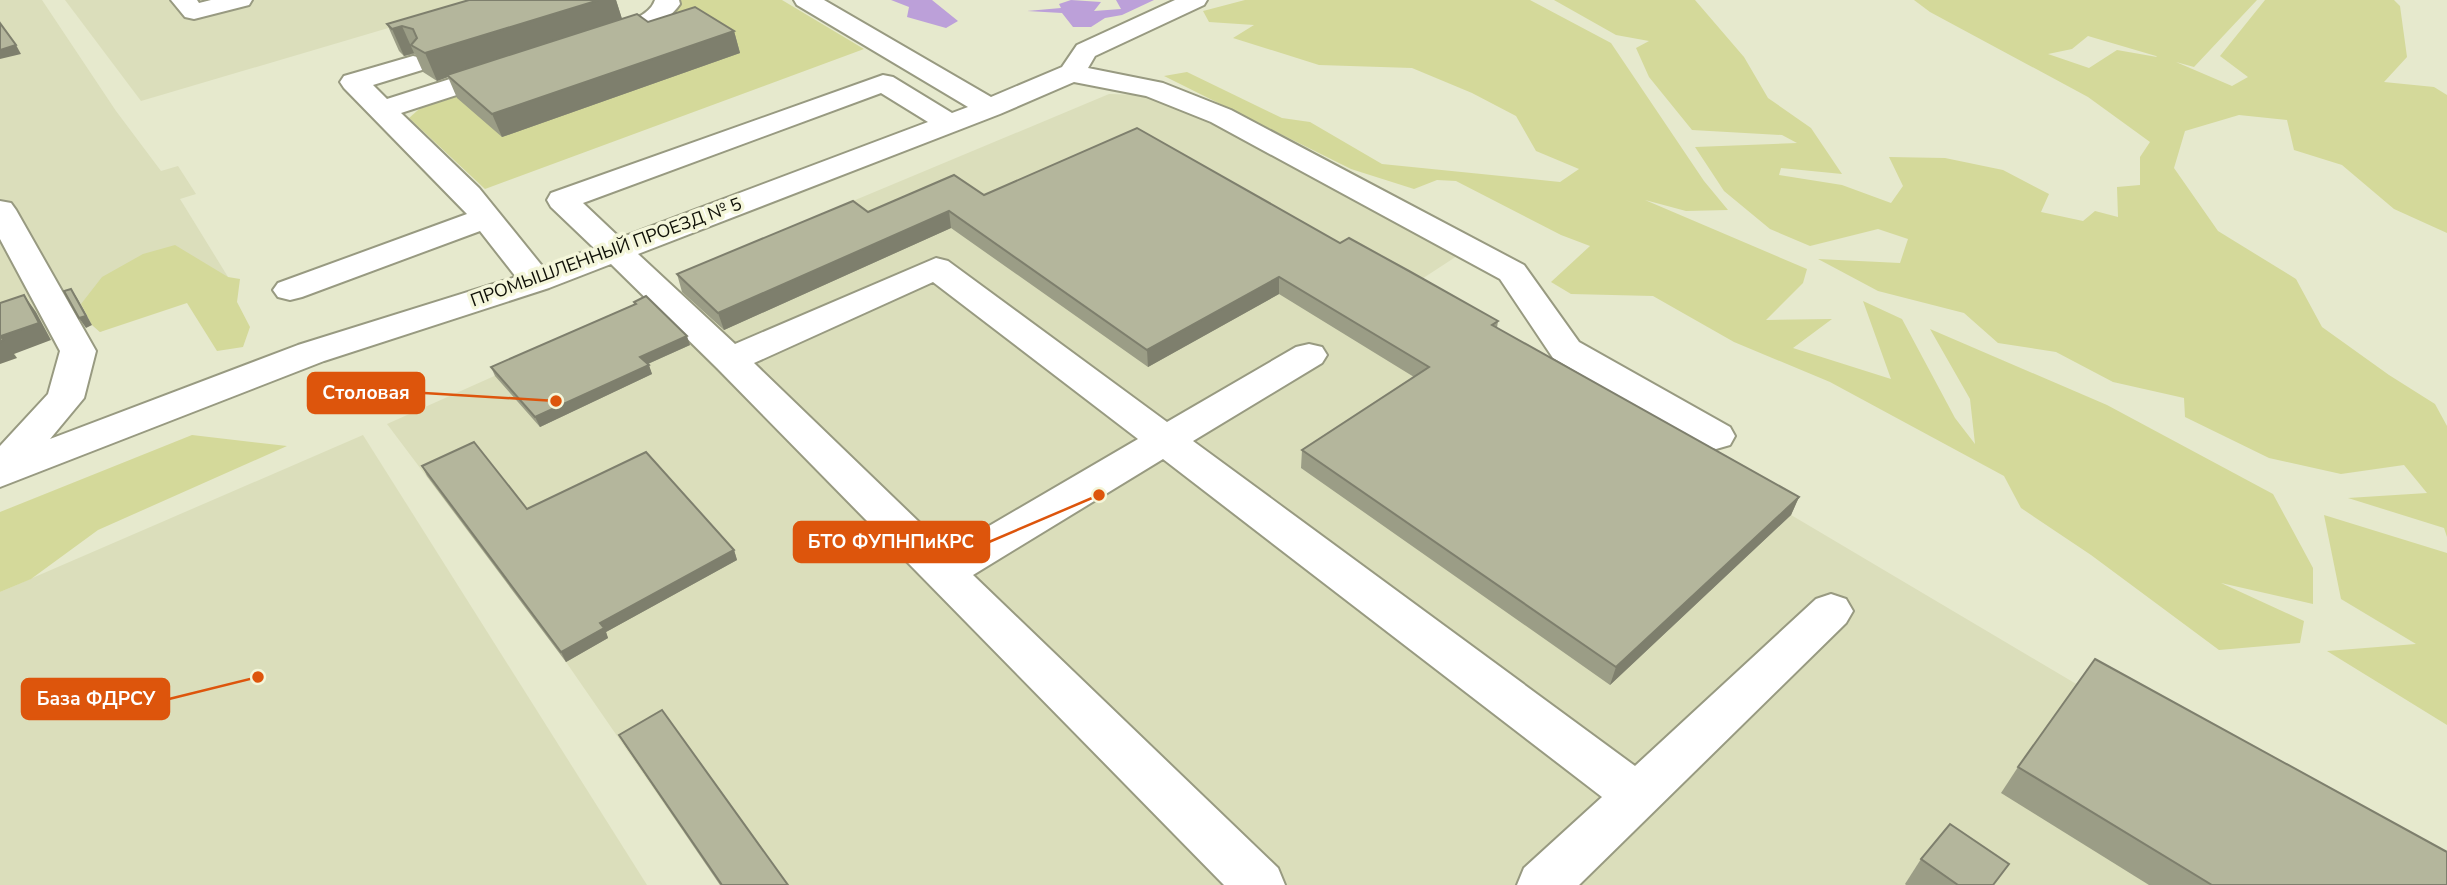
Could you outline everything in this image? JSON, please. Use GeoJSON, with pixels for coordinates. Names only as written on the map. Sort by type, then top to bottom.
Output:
{"type":"FeatureCollection","features":[{"type":"Feature","properties":{"kind":"street"},"geometry":{"type":"LineString","coordinates":[[183,0],[194,12],[240,0]]}},
{"type":"Feature","properties":{"kind":"street"},"geometry":{"type":"LineString","coordinates":[[579,47],[631,30],[657,16],[668,4],[667,0]]}},
{"type":"Feature","properties":{"kind":"street"},"geometry":{"type":"LineString","coordinates":[[806,0],[990,108]]}},
{"type":"Feature","properties":{"kind":"street","name":"ПРОМЫШЛЕННЫЙ ПРОЕЗД № 5"},"geometry":{"type":"LineString","coordinates":[[0,472],[311,353],[537,281],[990,108],[1195,0]]}},
{"type":"Feature","properties":{"kind":"street"},"geometry":{"type":"LineString","coordinates":[[376,50],[353,62],[354,82],[468,195],[537,281]]}},
{"type":"Feature","properties":{"kind":"street"},"geometry":{"type":"LineString","coordinates":[[1078,62],[1221,116],[1512,272],[1566,350],[1716,436]]}},
{"type":"Feature","properties":{"kind":"street"},"geometry":{"type":"LineString","coordinates":[[383,110],[526,63]]}},
{"type":"Feature","properties":{"kind":"street"},"geometry":{"type":"LineString","coordinates":[[354,82],[413,64]]}},
{"type":"Feature","properties":{"kind":"street"},"geometry":{"type":"LineString","coordinates":[[950,123],[883,83],[562,200],[730,360],[1259,885]]}},
{"type":"Feature","properties":{"kind":"street"},"geometry":{"type":"LineString","coordinates":[[0,211],[78,351],[65,398],[0,472]]}},
{"type":"Feature","properties":{"kind":"street"},"geometry":{"type":"LineString","coordinates":[[290,290],[486,218]]}},
{"type":"Feature","properties":{"kind":"street"},"geometry":{"type":"LineString","coordinates":[[730,360],[936,268],[1637,795]]}},
{"type":"Feature","properties":{"kind":"street"},"geometry":{"type":"LineString","coordinates":[[944,572],[1309,355]]}},
{"type":"Feature","properties":{"kind":"street"},"geometry":{"type":"LineString","coordinates":[[1543,885],[1831,611]]}},
{"type":"Feature","properties":{"kind":"shaded area"},"geometry":{"type":"Polygon","coordinates":[[[0,0],[42,0],[116,111],[161,171],[178,166],[196,194],[180,199],[228,277],[100,332],[92,325],[15,353],[17,358],[0,364],[0,0]]]}},
{"type":"Feature","properties":{"kind":"shaded area"},"geometry":{"type":"Polygon","coordinates":[[[65,0],[483,0],[141,101],[65,0]]]}},
{"type":"Feature","properties":{"kind":"shaded area"},"geometry":{"type":"Polygon","coordinates":[[[891,0],[932,0],[958,21],[946,28],[907,17],[909,7],[891,0]]]}},
{"type":"Feature","properties":{"kind":"shaded area"},"geometry":{"type":"Polygon","coordinates":[[[1071,0],[1101,2],[1094,11],[1121,9],[1116,0],[1154,0],[1122,15],[1105,18],[1091,27],[1073,27],[1062,13],[1027,11],[1061,8],[1059,4],[1071,0]]]}},
{"type":"Feature","properties":{"kind":"shaded area"},"geometry":{"type":"Polygon","coordinates":[[[1109,94],[1144,95],[1209,122],[1457,256],[1408,288],[2078,685],[2433,885],[720,885],[566,662],[387,424],[714,278],[700,265],[1109,94]]]}},
{"type":"Feature","properties":{"kind":"shaded area"},"geometry":{"type":"Polygon","coordinates":[[[363,435],[647,885],[0,885],[0,592],[363,435]]]}},
{"type":"Feature","properties":{"kind":"green space"},"geometry":{"type":"Polygon","coordinates":[[[681,0],[782,0],[864,49],[485,189],[409,118],[426,103],[669,18],[681,0]]]}},
{"type":"Feature","properties":{"kind":"green space"},"geometry":{"type":"Polygon","coordinates":[[[1245,0],[1530,0],[1611,43],[1704,181],[1728,210],[1686,211],[1645,200],[1807,269],[1803,283],[1766,320],[1832,319],[1793,348],[1891,379],[1863,301],[1902,319],[1955,418],[1975,444],[1970,399],[1930,329],[2107,405],[2273,494],[2313,568],[2313,604],[2221,583],[2304,621],[2300,643],[2219,650],[2091,555],[2021,508],[2004,476],[1830,382],[1734,342],[1653,296],[1571,294],[1551,282],[1590,246],[1561,235],[1456,181],[1437,180],[1414,189],[1351,169],[1164,76],[1187,72],[1282,118],[1310,122],[1382,164],[1560,182],[1579,169],[1536,151],[1516,116],[1472,93],[1412,68],[1319,65],[1233,38],[1254,25],[1209,22],[1203,11],[1245,0]]]}},
{"type":"Feature","properties":{"kind":"green space"},"geometry":{"type":"Polygon","coordinates":[[[1554,0],[1695,0],[1744,57],[1768,98],[1811,128],[1842,174],[1781,168],[1779,175],[1842,185],[1891,203],[1903,186],[1889,157],[1945,158],[2003,170],[2049,194],[2041,212],[2083,221],[2095,211],[2118,217],[2117,187],[2140,185],[2140,157],[2150,142],[2088,97],[1930,12],[1914,0],[2257,0],[2194,67],[2176,62],[2232,86],[2248,77],[2220,56],[2265,0],[2394,0],[2400,6],[2407,57],[2384,82],[2434,87],[2447,95],[2447,233],[2394,209],[2342,165],[2294,150],[2287,120],[2239,115],[2185,131],[2174,168],[2218,231],[2296,279],[2322,327],[2435,404],[2447,426],[2447,537],[2444,528],[2348,498],[2427,493],[2404,465],[2341,474],[2269,458],[2185,417],[2184,398],[2113,382],[2056,352],[1998,343],[1964,313],[1878,291],[1818,259],[1900,263],[1908,239],[1878,229],[1810,246],[1770,229],[1724,191],[1695,147],[1797,143],[1782,135],[1692,130],[1649,77],[1636,48],[1649,41],[1616,35],[1554,0]],[[2088,36],[2072,49],[2048,54],[2089,68],[2117,50],[2156,56],[2088,36]]]}},
{"type":"Feature","properties":{"kind":"green space"},"geometry":{"type":"Polygon","coordinates":[[[175,245],[228,277],[240,279],[237,302],[250,327],[243,347],[217,351],[187,303],[100,332],[92,325],[81,304],[102,277],[143,254],[175,245]]]}},
{"type":"Feature","properties":{"kind":"green space"},"geometry":{"type":"Polygon","coordinates":[[[192,435],[287,446],[98,530],[31,579],[0,592],[0,512],[192,435]]]}},
{"type":"Feature","properties":{"kind":"green space"},"geometry":{"type":"Polygon","coordinates":[[[2324,515],[2447,553],[2447,725],[2327,651],[2416,644],[2341,599],[2324,515]]]}},
{"type":"Feature","properties":{"kind":"building"},"geometry":{"type":"Polygon","coordinates":[[[469,0],[599,0],[425,53],[411,45],[417,38],[413,29],[402,26],[392,29],[387,24],[469,0]]]}},
{"type":"Feature","properties":{"kind":"building"},"geometry":{"type":"Polygon","coordinates":[[[695,7],[734,31],[492,114],[447,75],[637,14],[648,22],[695,7]]]}},
{"type":"Feature","properties":{"kind":"building"},"geometry":{"type":"Polygon","coordinates":[[[0,23],[16,45],[0,50],[0,23]]]}},
{"type":"Feature","properties":{"kind":"building"},"geometry":{"type":"Polygon","coordinates":[[[1137,128],[1340,243],[1349,238],[1409,271],[1498,321],[1492,325],[1799,497],[1616,667],[1302,450],[1429,367],[1279,277],[1147,350],[949,211],[718,313],[677,274],[853,201],[868,212],[954,175],[984,195],[1137,128]]]}},
{"type":"Feature","properties":{"kind":"building"},"geometry":{"type":"Polygon","coordinates":[[[71,289],[86,316],[79,318],[64,291],[71,289]]]}},
{"type":"Feature","properties":{"kind":"building"},"geometry":{"type":"Polygon","coordinates":[[[24,295],[39,323],[1,336],[3,340],[0,342],[0,303],[24,295]]]}},
{"type":"Feature","properties":{"kind":"building"},"geometry":{"type":"Polygon","coordinates":[[[646,296],[687,336],[640,357],[649,365],[535,417],[491,367],[636,304],[634,302],[646,296]]]}},
{"type":"Feature","properties":{"kind":"building"},"geometry":{"type":"Polygon","coordinates":[[[474,442],[527,509],[646,452],[734,550],[600,623],[604,628],[561,652],[422,466],[474,442]]]}},
{"type":"Feature","properties":{"kind":"building"},"geometry":{"type":"Polygon","coordinates":[[[2095,659],[2447,852],[2447,885],[2212,885],[2018,767],[2095,659]]]}},
{"type":"Feature","properties":{"kind":"building"},"geometry":{"type":"Polygon","coordinates":[[[662,710],[788,885],[722,885],[619,735],[662,710]]]}},
{"type":"Feature","properties":{"kind":"building"},"geometry":{"type":"Polygon","coordinates":[[[1950,824],[2009,864],[1993,885],[1958,885],[1921,859],[1950,824]]]}},
{"type":"Feature","properties":{"kind":"place","name":"Столовая"},"geometry":{"type":"Point","coordinates":[556,401]}},
{"type":"Feature","properties":{"kind":"place","name":"БТО ФУПНПиКРС"},"geometry":{"type":"Point","coordinates":[1099,495]}},
{"type":"Feature","properties":{"kind":"place","name":"База ФДРСУ"},"geometry":{"type":"Point","coordinates":[258,677]}}]}
